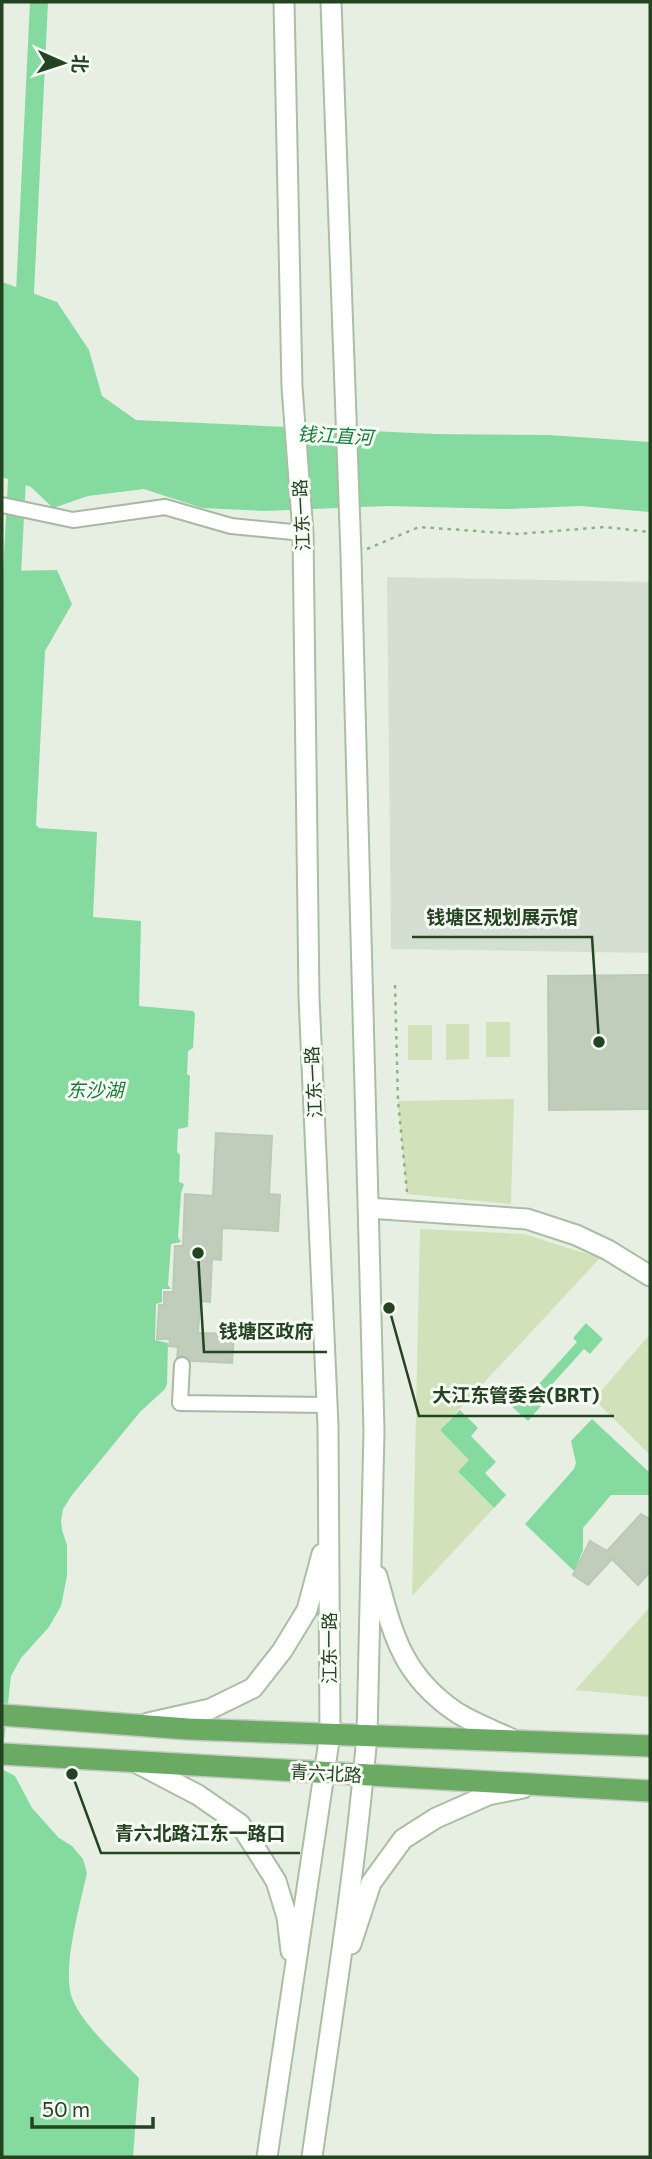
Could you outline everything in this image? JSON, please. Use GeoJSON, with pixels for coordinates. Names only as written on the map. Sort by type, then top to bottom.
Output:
{"type":"FeatureCollection","features":[{"type":"Feature","properties":{"kind":"main road","name":"江东一路"},"geometry":{"type":"LineString","coordinates":[[267,2157],[330,1734],[327,1405],[309,998],[302,524],[292,387],[284,2]]}},
{"type":"Feature","properties":{"kind":"main road"},"geometry":{"type":"LineString","coordinates":[[312,2157],[364,1776],[374,1431],[350,513],[331,2]]}},
{"type":"Feature","properties":{"kind":"main road"},"geometry":{"type":"LineString","coordinates":[[368,1208],[527,1219],[576,1235],[608,1250],[650,1276]]}},
{"type":"Feature","properties":{"kind":"main road"},"geometry":{"type":"LineString","coordinates":[[136,1725],[210,1709],[253,1688],[282,1651],[307,1610],[328,1530]]}},
{"type":"Feature","properties":{"kind":"main road"},"geometry":{"type":"LineString","coordinates":[[371,1555],[393,1634],[416,1677],[456,1712],[514,1740]]}},
{"type":"Feature","properties":{"kind":"main road"},"geometry":{"type":"LineString","coordinates":[[8,1715],[136,1725],[650,1746]]}},
{"type":"Feature","properties":{"kind":"main road","name":"青六北路"},"geometry":{"type":"LineString","coordinates":[[6,1755],[650,1791]]}},
{"type":"Feature","properties":{"kind":"main road"},"geometry":{"type":"LineString","coordinates":[[135,1762],[198,1795],[240,1824],[276,1881],[287,1917],[294,1976]]}},
{"type":"Feature","properties":{"kind":"main road"},"geometry":{"type":"LineString","coordinates":[[337,1984],[371,1884],[403,1839],[436,1818],[488,1795],[535,1785]]}},
{"type":"Feature","properties":{"kind":"street"},"geometry":{"type":"LineString","coordinates":[[2,505],[73,520],[165,507],[231,526],[302,524]]}},
{"type":"Feature","properties":{"kind":"street"},"geometry":{"type":"LineString","coordinates":[[182,1366],[180,1410],[327,1405]]}},
{"type":"Feature","properties":{"kind":"path"},"geometry":{"type":"LineString","coordinates":[[351,555],[419,527],[518,534],[605,527],[650,532]]}},
{"type":"Feature","properties":{"kind":"path"},"geometry":{"type":"LineString","coordinates":[[395,985],[398,1101],[410,1211]]}},
{"type":"Feature","properties":{"kind":"shaded area"},"geometry":{"type":"Polygon","coordinates":[[[387,577],[650,582],[650,953],[391,949],[387,577]]]}},
{"type":"Feature","properties":{"kind":"shaded area"},"geometry":{"type":"Polygon","coordinates":[[[486,1022],[510,1022],[510,1057],[486,1057],[486,1022]]]}},
{"type":"Feature","properties":{"kind":"shaded area"},"geometry":{"type":"Polygon","coordinates":[[[446,1024],[469,1024],[469,1059],[446,1060],[446,1024]]]}},
{"type":"Feature","properties":{"kind":"shaded area"},"geometry":{"type":"Polygon","coordinates":[[[408,1025],[432,1025],[432,1060],[408,1060],[408,1025]]]}},
{"type":"Feature","properties":{"kind":"shaded area"},"geometry":{"type":"Polygon","coordinates":[[[514,1099],[511,1204],[407,1194],[398,1101],[514,1099]]]}},
{"type":"Feature","properties":{"kind":"shaded area"},"geometry":{"type":"Polygon","coordinates":[[[420,1229],[524,1234],[600,1258],[440,1430],[470,1461],[458,1473],[494,1508],[412,1596],[420,1229]]]}},
{"type":"Feature","properties":{"kind":"shaded area"},"geometry":{"type":"Polygon","coordinates":[[[650,1334],[650,1455],[594,1399],[650,1334]]]}},
{"type":"Feature","properties":{"kind":"shaded area"},"geometry":{"type":"Polygon","coordinates":[[[650,1607],[650,1697],[575,1690],[650,1607]]]}},
{"type":"Feature","properties":{"kind":"water","name":"钱江直河"},"geometry":{"type":"Polygon","coordinates":[[[2,282],[57,302],[89,350],[102,396],[136,420],[435,434],[549,435],[650,442],[650,512],[581,506],[505,509],[387,506],[265,511],[202,508],[144,489],[88,496],[53,508],[31,487],[2,477],[2,282]]]}},
{"type":"Feature","properties":{"kind":"water","name":"东沙湖"},"geometry":{"type":"Polygon","coordinates":[[[57,570],[72,604],[45,651],[36,825],[39,828],[97,832],[93,917],[141,921],[139,1006],[193,1011],[195,1014],[193,1048],[188,1051],[188,1127],[178,1129],[179,1182],[184,1184],[178,1237],[181,1242],[171,1244],[168,1285],[171,1289],[162,1289],[162,1302],[156,1304],[155,1340],[168,1343],[167,1384],[140,1412],[63,1509],[61,1521],[67,1545],[67,1576],[61,1606],[49,1627],[21,1658],[11,1676],[2,1759],[2,757],[6,739],[2,694],[2,571],[57,570]]]}},
{"type":"Feature","properties":{"kind":"water"},"geometry":{"type":"Polygon","coordinates":[[[586,1323],[603,1339],[590,1354],[584,1349],[536,1402],[541,1406],[528,1421],[509,1404],[522,1389],[529,1395],[577,1342],[573,1338],[586,1323]]]}},
{"type":"Feature","properties":{"kind":"water"},"geometry":{"type":"Polygon","coordinates":[[[460,1410],[478,1428],[471,1436],[496,1462],[485,1473],[506,1495],[494,1508],[458,1472],[469,1460],[440,1430],[460,1410]]]}},
{"type":"Feature","properties":{"kind":"water"},"geometry":{"type":"Polygon","coordinates":[[[592,1419],[650,1473],[650,1495],[611,1495],[583,1528],[583,1550],[573,1570],[525,1524],[574,1469],[576,1463],[571,1441],[592,1419]]]}},
{"type":"Feature","properties":{"kind":"water"},"geometry":{"type":"Polygon","coordinates":[[[2,1769],[15,1776],[32,1808],[59,1838],[72,1846],[83,1859],[87,1873],[71,1951],[71,1995],[91,2028],[139,2078],[133,2157],[2,2157],[2,1769]]]}},
{"type":"Feature","properties":{"kind":"building"},"geometry":{"type":"Polygon","coordinates":[[[650,975],[650,1109],[549,1110],[548,976],[650,975]]]}},
{"type":"Feature","properties":{"kind":"building"},"geometry":{"type":"Polygon","coordinates":[[[216,1133],[272,1136],[269,1194],[280,1195],[278,1231],[222,1228],[221,1260],[212,1259],[210,1302],[200,1301],[198,1333],[234,1334],[232,1363],[177,1360],[178,1347],[169,1346],[170,1339],[157,1339],[159,1305],[164,1305],[164,1292],[173,1292],[175,1246],[183,1246],[185,1194],[213,1196],[216,1133]]]}},
{"type":"Feature","properties":{"kind":"building"},"geometry":{"type":"Polygon","coordinates":[[[641,1514],[650,1519],[650,1572],[638,1585],[612,1559],[588,1585],[573,1575],[590,1541],[607,1551],[641,1514]]]}},
{"type":"Feature","properties":{"kind":"waterway"},"geometry":{"type":"LineString","coordinates":[[24,313],[39,2]]}},
{"type":"Feature","properties":{"kind":"waterway"},"geometry":{"type":"LineString","coordinates":[[11,593],[18,460]]}},
{"type":"Feature","properties":{"kind":"waterway"},"geometry":{"type":"LineString","coordinates":[[2,795],[6,704]]}},
{"type":"Feature","properties":{"kind":"place","name":"钱塘区规划展示馆"},"geometry":{"type":"Point","coordinates":[599,1042]}},
{"type":"Feature","properties":{"kind":"place","name":"钱塘区政府"},"geometry":{"type":"Point","coordinates":[198,1253]}},
{"type":"Feature","properties":{"kind":"place","name":"大江东管委会(BRT)"},"geometry":{"type":"Point","coordinates":[389,1308]}},
{"type":"Feature","properties":{"kind":"place","name":"青六北路江东一路口"},"geometry":{"type":"Point","coordinates":[72,1774]}}]}
